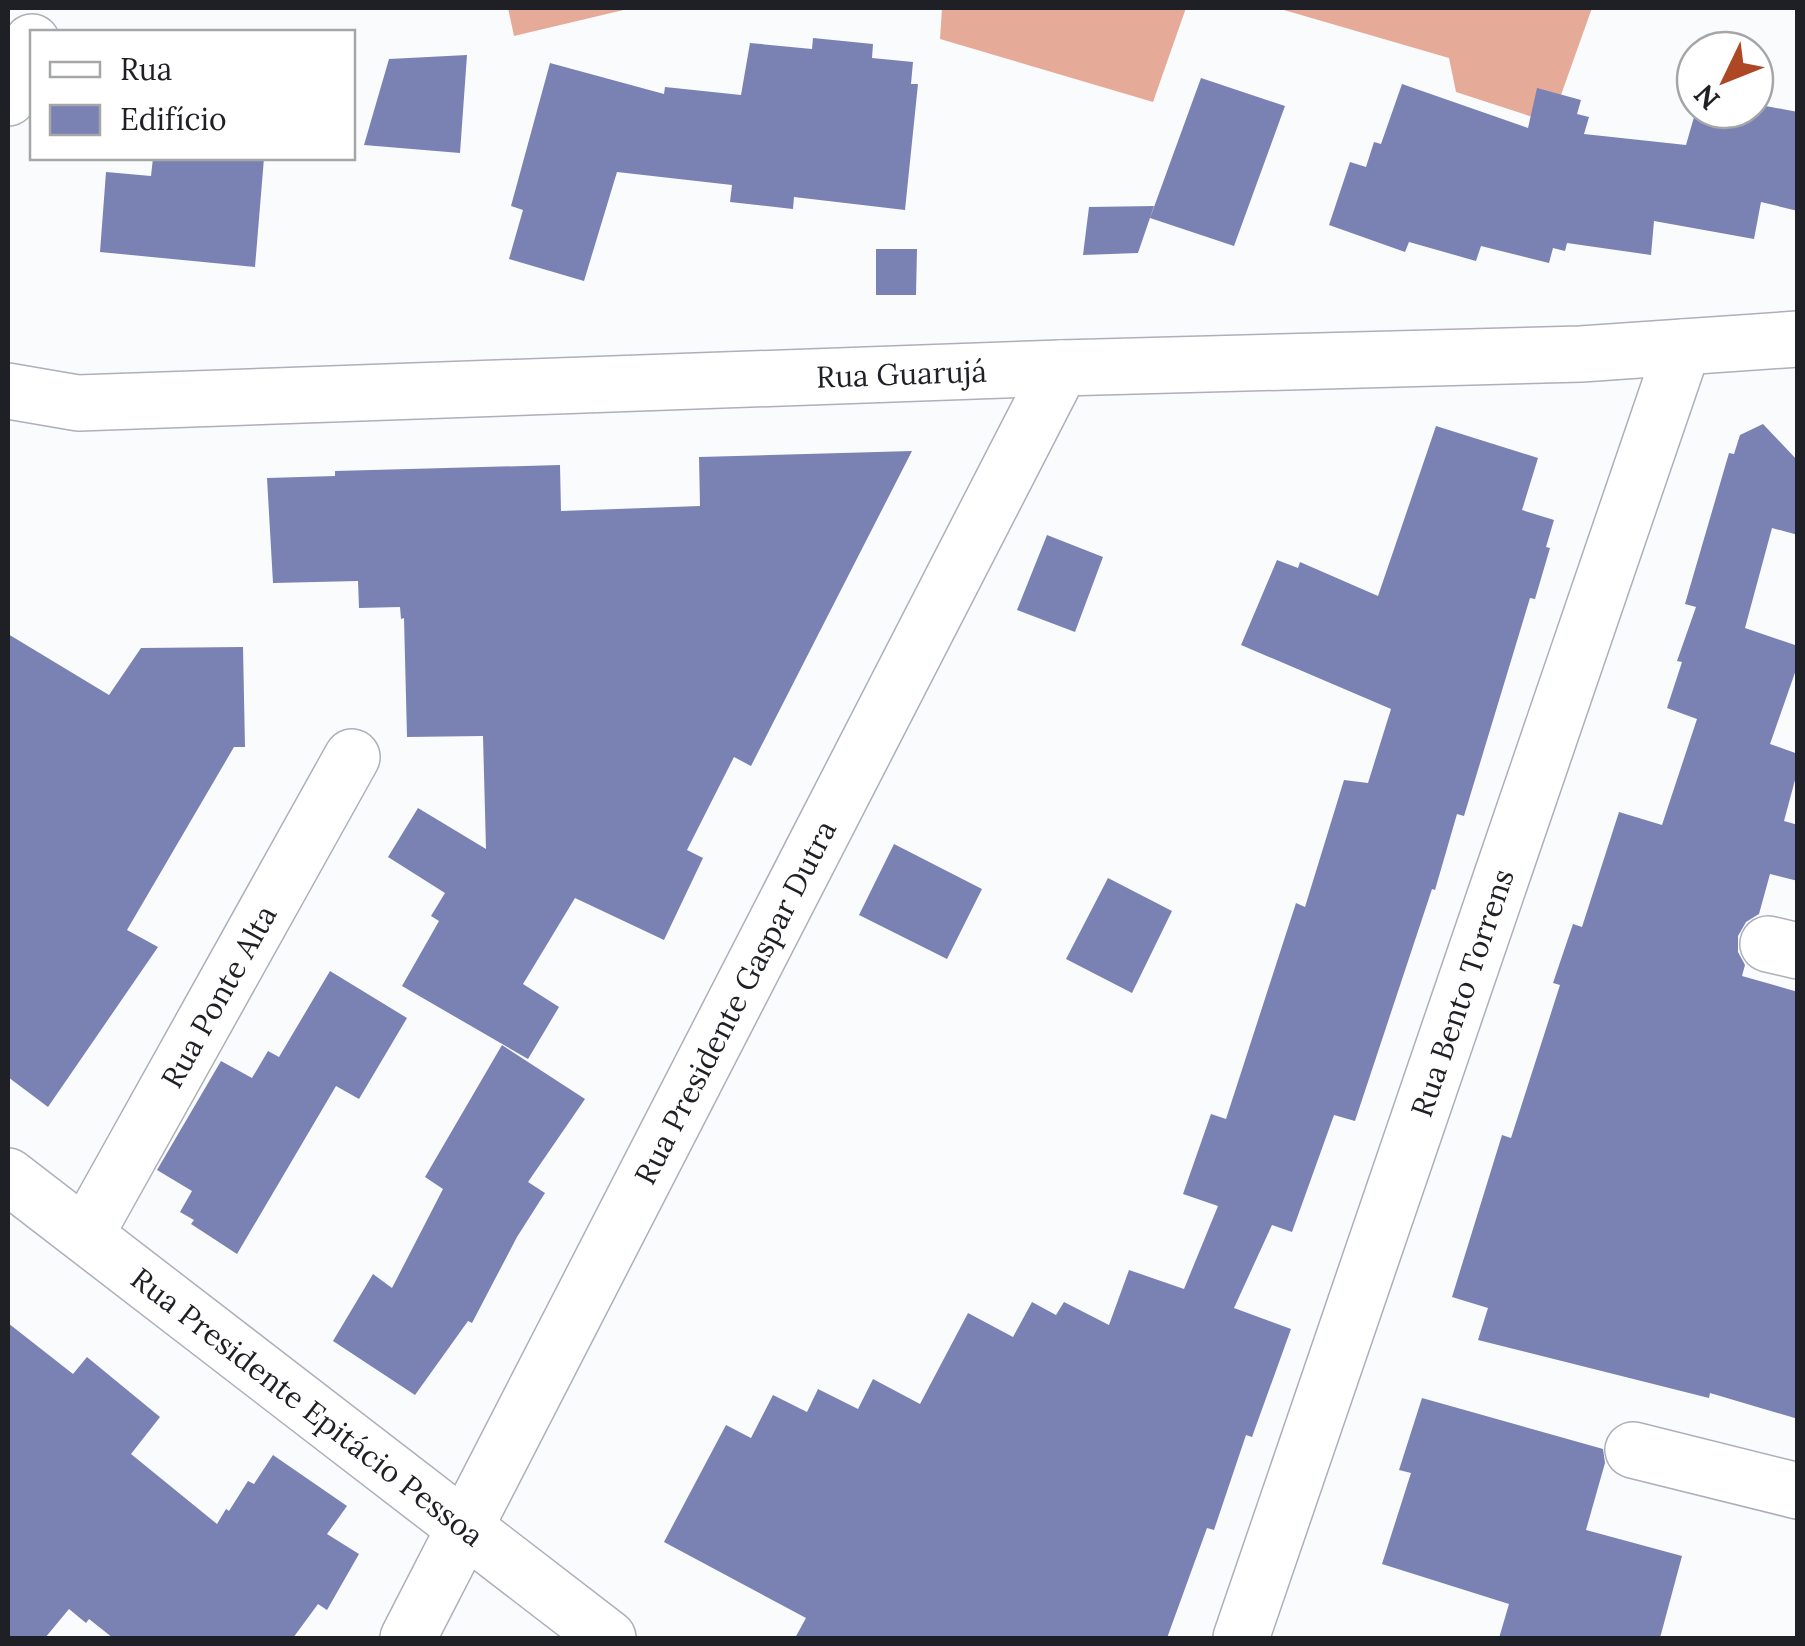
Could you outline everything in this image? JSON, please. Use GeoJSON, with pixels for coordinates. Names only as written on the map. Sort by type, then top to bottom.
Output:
{"type":"FeatureCollection","features":[{"type":"Feature","properties":{"kind":"street"},"geometry":{"type":"LineString","coordinates":[[8,98],[30,47]]}},
{"type":"Feature","properties":{"kind":"street","name":"Rua Guarujá"},"geometry":{"type":"LineString","coordinates":[[8,391],[78,403],[1582,354],[1798,338]]}},
{"type":"Feature","properties":{"kind":"street","name":"Rua Bento Torrens"},"geometry":{"type":"LineString","coordinates":[[1241,1638],[1683,347]]}},
{"type":"Feature","properties":{"kind":"street","name":"Rua Presidente Gaspar Dutra"},"geometry":{"type":"LineString","coordinates":[[408,1638],[1062,368]]}},
{"type":"Feature","properties":{"kind":"street","name":"Rua Ponte Alta"},"geometry":{"type":"LineString","coordinates":[[86,1234],[352,757]]}},
{"type":"Feature","properties":{"kind":"street","name":"Rua Presidente Epitácio Pessoa"},"geometry":{"type":"LineString","coordinates":[[8,1176],[608,1638]]}},
{"type":"Feature","properties":{"kind":"street"},"geometry":{"type":"LineString","coordinates":[[1633,1450],[1798,1491]]}},
{"type":"Feature","properties":{"kind":"shaded area"},"geometry":{"type":"Polygon","coordinates":[[[508,8],[632,8],[514,36],[508,8]]]}},
{"type":"Feature","properties":{"kind":"shaded area"},"geometry":{"type":"Polygon","coordinates":[[[942,8],[1186,8],[1153,102],[940,39],[942,8]]]}},
{"type":"Feature","properties":{"kind":"shaded area"},"geometry":{"type":"Polygon","coordinates":[[[1277,8],[1592,8],[1551,123],[1456,92],[1449,58],[1277,8]]]}},
{"type":"Feature","properties":{"kind":"building"},"geometry":{"type":"Polygon","coordinates":[[[813,38],[873,44],[872,58],[913,62],[911,84],[918,84],[905,210],[794,197],[793,209],[730,202],[732,185],[617,172],[584,281],[509,259],[523,210],[511,206],[550,63],[664,94],[665,87],[741,95],[750,43],[812,49],[813,38]]]}},
{"type":"Feature","properties":{"kind":"building"},"geometry":{"type":"Polygon","coordinates":[[[467,55],[460,153],[364,145],[389,59],[467,55]]]}},
{"type":"Feature","properties":{"kind":"building"},"geometry":{"type":"Polygon","coordinates":[[[1201,78],[1285,106],[1234,246],[1150,218],[1201,78]]]}},
{"type":"Feature","properties":{"kind":"building"},"geometry":{"type":"Polygon","coordinates":[[[1402,84],[1528,128],[1537,88],[1581,100],[1577,114],[1589,117],[1584,134],[1686,145],[1690,130],[1775,130],[1775,108],[1798,112],[1798,211],[1761,202],[1754,239],[1654,221],[1651,255],[1567,243],[1565,251],[1553,248],[1549,263],[1481,246],[1476,261],[1409,242],[1405,252],[1329,225],[1350,162],[1366,167],[1374,142],[1381,144],[1402,84]]]}},
{"type":"Feature","properties":{"kind":"building"},"geometry":{"type":"Polygon","coordinates":[[[153,160],[264,160],[255,267],[100,252],[106,172],[151,176],[153,160]]]}},
{"type":"Feature","properties":{"kind":"building"},"geometry":{"type":"Polygon","coordinates":[[[1154,206],[1138,253],[1083,255],[1089,207],[1154,206]]]}},
{"type":"Feature","properties":{"kind":"building"},"geometry":{"type":"Polygon","coordinates":[[[876,249],[917,249],[916,295],[876,295],[876,249]]]}},
{"type":"Feature","properties":{"kind":"building"},"geometry":{"type":"Polygon","coordinates":[[[1763,424],[1798,461],[1798,535],[1772,528],[1745,628],[1798,646],[1798,664],[1770,744],[1798,754],[1798,769],[1784,821],[1798,825],[1798,881],[1770,874],[1759,914],[1746,922],[1738,936],[1738,952],[1745,965],[1742,976],[1798,992],[1798,1419],[1710,1393],[1709,1398],[1478,1340],[1488,1308],[1452,1297],[1502,1135],[1511,1138],[1560,985],[1553,983],[1573,924],[1582,927],[1619,812],[1662,825],[1697,719],[1667,708],[1682,662],[1677,661],[1696,607],[1685,604],[1729,453],[1734,454],[1740,435],[1763,424]]]}},
{"type":"Feature","properties":{"kind":"building"},"geometry":{"type":"Polygon","coordinates":[[[1436,426],[1538,458],[1522,510],[1554,520],[1546,547],[1550,548],[1535,599],[1530,598],[1464,816],[1457,814],[1435,890],[1432,889],[1355,1121],[1334,1115],[1292,1232],[1272,1225],[1234,1308],[1291,1329],[1252,1437],[1246,1435],[1214,1530],[1207,1528],[1167,1638],[795,1638],[806,1618],[664,1542],[726,1425],[751,1438],[773,1395],[807,1412],[818,1389],[858,1409],[873,1379],[920,1404],[968,1313],[1013,1337],[1032,1302],[1056,1315],[1064,1302],[1109,1325],[1129,1270],[1184,1289],[1218,1206],[1183,1194],[1211,1114],[1226,1119],[1296,903],[1305,907],[1344,780],[1368,783],[1391,709],[1241,645],[1277,560],[1298,568],[1300,562],[1378,596],[1436,426]]]}},
{"type":"Feature","properties":{"kind":"building"},"geometry":{"type":"Polygon","coordinates":[[[912,451],[751,766],[734,757],[687,850],[703,858],[664,940],[575,898],[523,984],[559,1007],[528,1059],[402,986],[439,921],[431,916],[445,893],[388,857],[418,808],[486,849],[483,736],[407,737],[404,618],[401,619],[400,607],[359,608],[358,581],[273,583],[267,478],[335,476],[335,471],[560,465],[561,511],[700,506],[699,457],[912,451]]]}},
{"type":"Feature","properties":{"kind":"building"},"geometry":{"type":"Polygon","coordinates":[[[1047,535],[1103,557],[1075,632],[1017,610],[1047,535]]]}},
{"type":"Feature","properties":{"kind":"building"},"geometry":{"type":"Polygon","coordinates":[[[8,634],[109,695],[141,648],[243,647],[245,747],[234,747],[127,930],[158,947],[48,1107],[8,1077],[8,634]]]}},
{"type":"Feature","properties":{"kind":"building"},"geometry":{"type":"Polygon","coordinates":[[[894,844],[982,889],[947,959],[859,915],[894,844]]]}},
{"type":"Feature","properties":{"kind":"building"},"geometry":{"type":"Polygon","coordinates":[[[1108,878],[1172,911],[1132,993],[1066,959],[1108,878]]]}},
{"type":"Feature","properties":{"kind":"building"},"geometry":{"type":"Polygon","coordinates":[[[330,971],[407,1018],[359,1099],[336,1086],[237,1254],[191,1224],[194,1220],[180,1212],[192,1191],[157,1170],[221,1061],[252,1078],[268,1051],[279,1057],[330,971]]]}},
{"type":"Feature","properties":{"kind":"building"},"geometry":{"type":"Polygon","coordinates":[[[502,1045],[585,1099],[528,1182],[545,1193],[472,1323],[468,1321],[415,1395],[333,1341],[373,1274],[392,1288],[443,1189],[425,1177],[502,1045]]]}},
{"type":"Feature","properties":{"kind":"building"},"geometry":{"type":"Polygon","coordinates":[[[8,1323],[73,1374],[87,1357],[160,1417],[131,1454],[217,1524],[248,1481],[254,1484],[273,1455],[347,1506],[327,1534],[359,1554],[327,1610],[318,1604],[293,1638],[113,1638],[69,1609],[45,1638],[8,1638],[8,1323]]]}},
{"type":"Feature","properties":{"kind":"building"},"geometry":{"type":"Polygon","coordinates":[[[1422,1398],[1603,1449],[1605,1463],[1586,1530],[1682,1556],[1660,1638],[1499,1638],[1509,1604],[1382,1564],[1411,1473],[1399,1470],[1422,1398]]]}}]}
